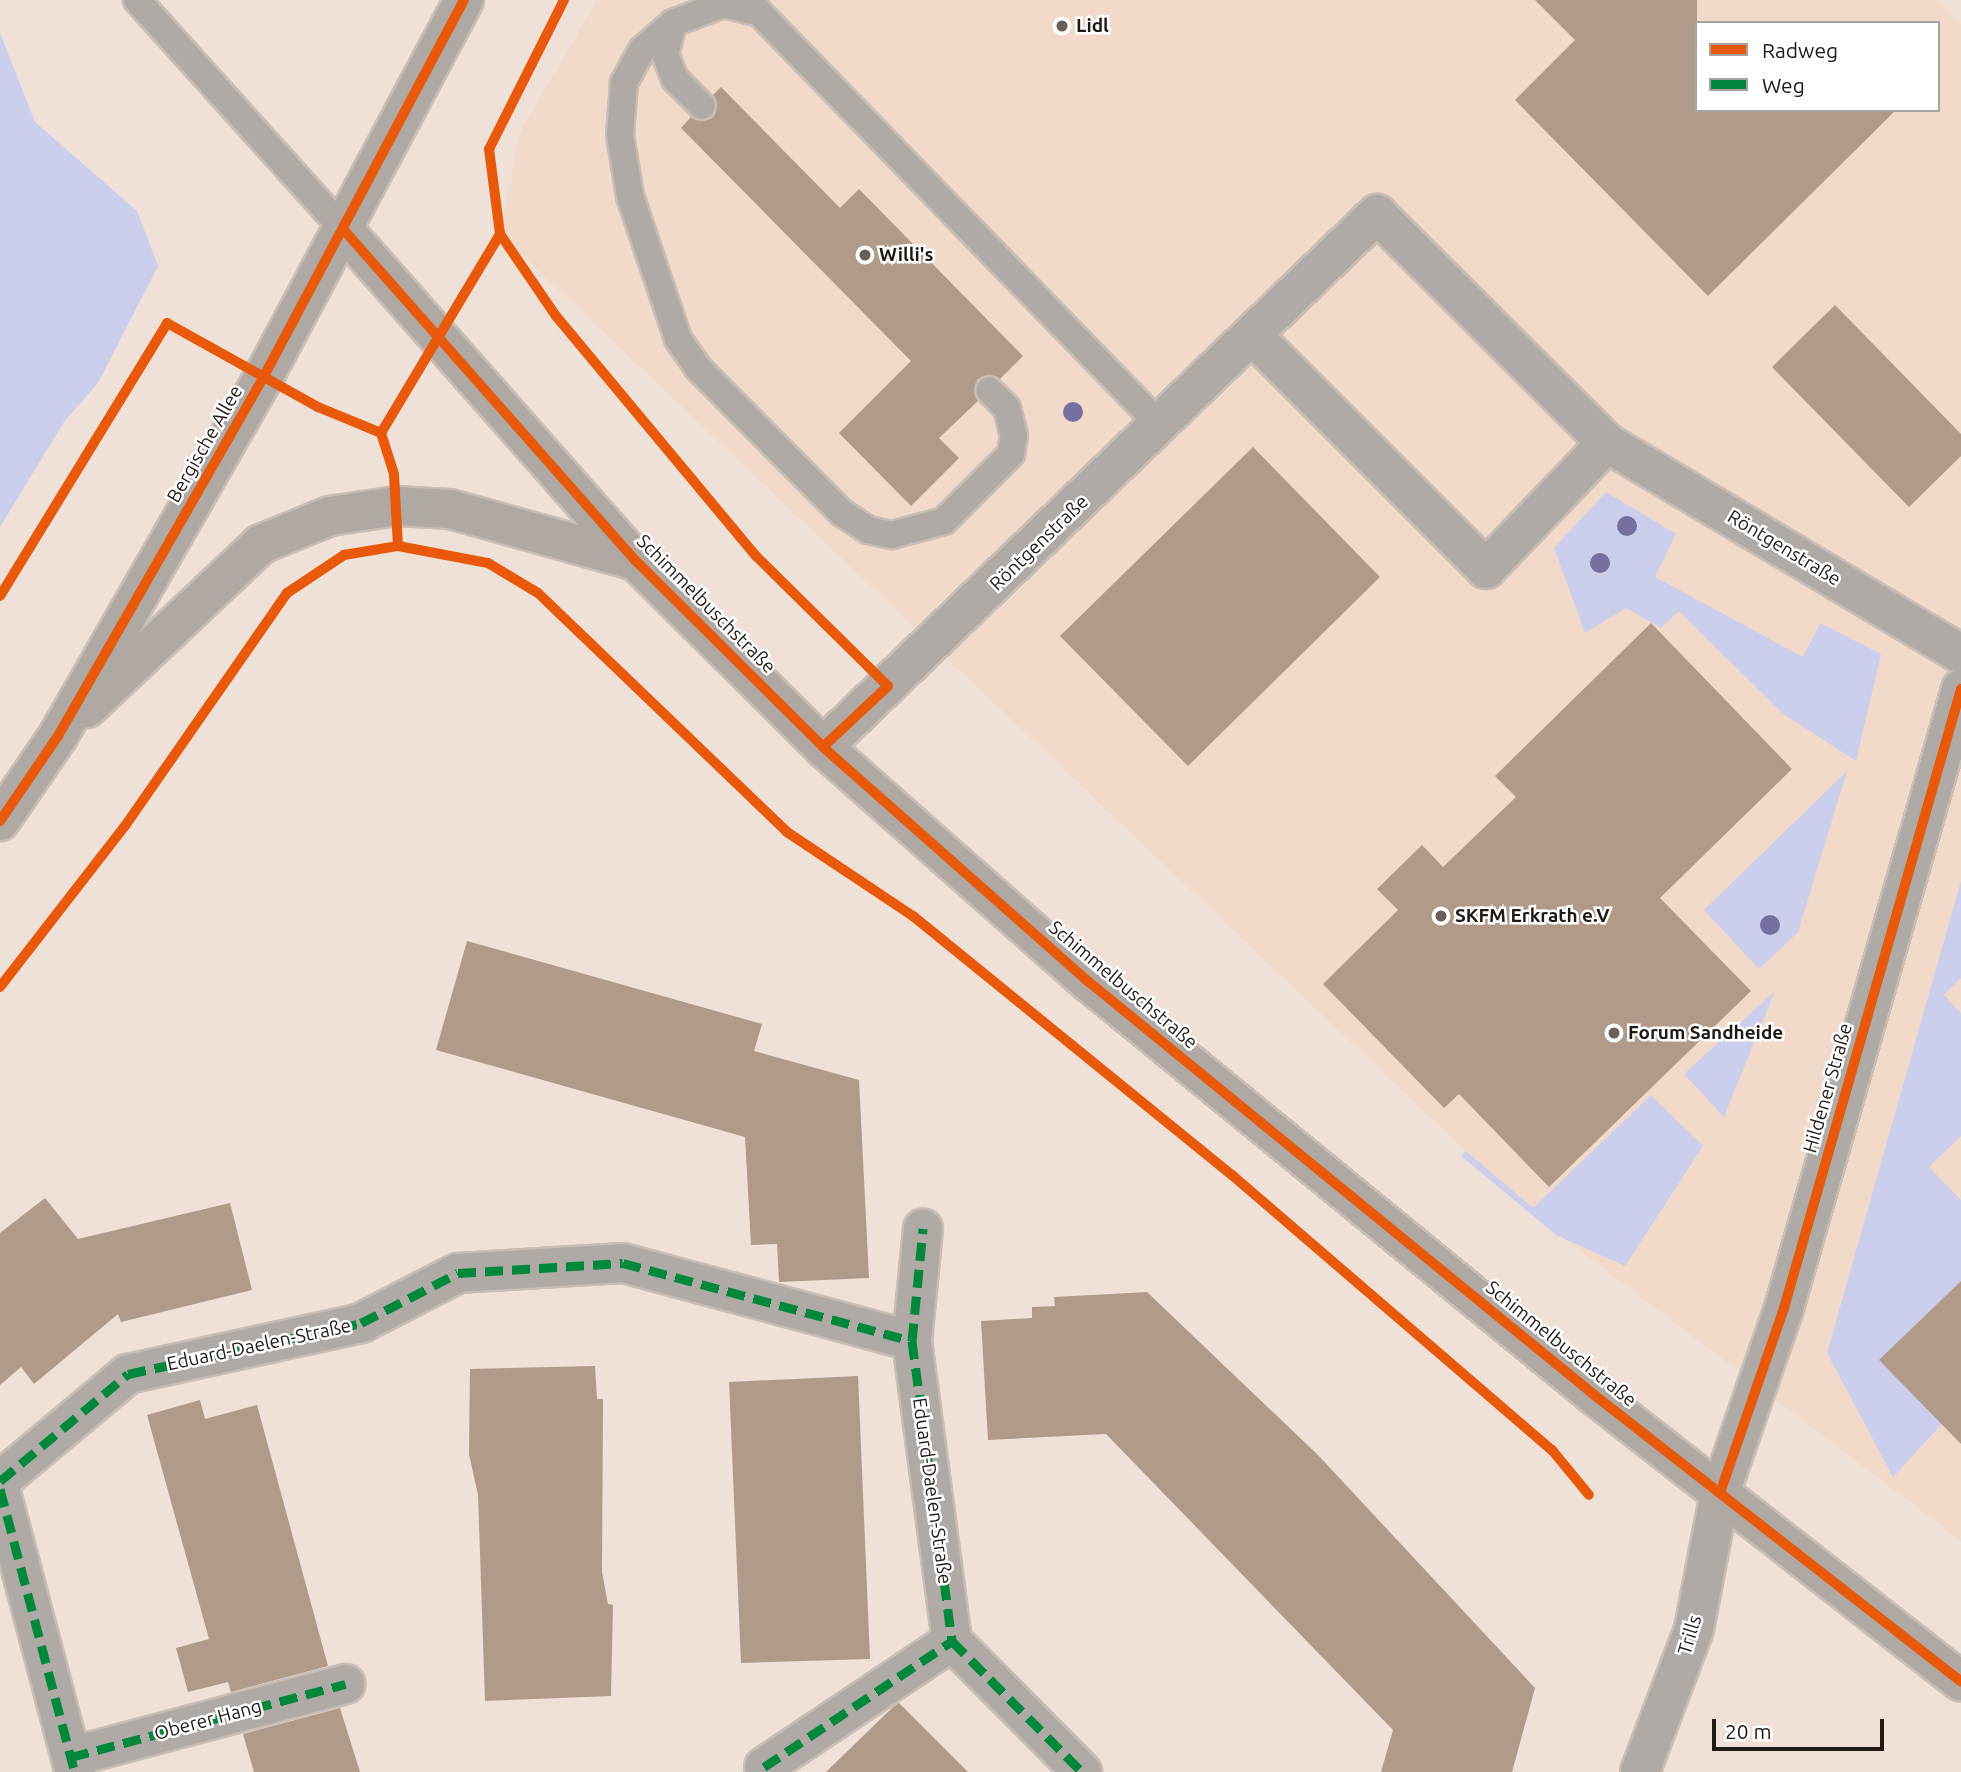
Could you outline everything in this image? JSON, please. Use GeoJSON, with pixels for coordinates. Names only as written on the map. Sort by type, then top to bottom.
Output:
{"type":"FeatureCollection","features":[{"type":"Feature","properties":{"kind":"main road","name":"Bergische Allee"},"geometry":{"type":"LineString","coordinates":[[0,821],[58,736],[343,229],[464,0]]}},
{"type":"Feature","properties":{"kind":"main road","name":"Schimmelbuschstraße"},"geometry":{"type":"LineString","coordinates":[[343,229],[636,561],[823,747],[1089,982],[1720,1493],[1961,1681]]}},
{"type":"Feature","properties":{"kind":"main road"},"geometry":{"type":"LineString","coordinates":[[58,736],[261,544],[330,516],[396,506],[450,509],[636,561]]}},
{"type":"Feature","properties":{"kind":"street","name":"Röntgenstraße"},"geometry":{"type":"LineString","coordinates":[[823,747],[1255,338],[1377,214],[1607,443],[1961,654]]}},
{"type":"Feature","properties":{"kind":"street"},"geometry":{"type":"LineString","coordinates":[[1255,338],[1486,569],[1607,443]]}},
{"type":"Feature","properties":{"kind":"street","name":"Hildener Straße"},"geometry":{"type":"LineString","coordinates":[[1720,1493],[1784,1308],[1961,689]]}},
{"type":"Feature","properties":{"kind":"street","name":"Eduard-Daelen-Straße"},"geometry":{"type":"LineString","coordinates":[[923,1229],[912,1341],[952,1641]]}},
{"type":"Feature","properties":{"kind":"street","name":"Eduard-Daelen-Straße"},"geometry":{"type":"LineString","coordinates":[[0,1481],[128,1374],[362,1323],[458,1273],[623,1263],[912,1341]]}},
{"type":"Feature","properties":{"kind":"street","name":"Oberer Hang"},"geometry":{"type":"LineString","coordinates":[[0,1489],[73,1764],[345,1684]]}},
{"type":"Feature","properties":{"kind":"street","name":"Trills"},"geometry":{"type":"LineString","coordinates":[[1640,1772],[1694,1629],[1720,1493]]}},
{"type":"Feature","properties":{"kind":"street"},"geometry":{"type":"LineString","coordinates":[[764,1767],[952,1641],[1082,1772]]}},
{"type":"Feature","properties":{"kind":"lane"},"geometry":{"type":"LineString","coordinates":[[137,0],[343,229]]}},
{"type":"Feature","properties":{"kind":"lane"},"geometry":{"type":"LineString","coordinates":[[989,390],[1007,408],[1014,436],[1011,454],[944,521],[892,535],[868,530],[842,513],[698,368],[678,339],[639,237],[620,135],[624,83],[642,50],[673,23],[723,4],[749,5],[1161,426]]}},
{"type":"Feature","properties":{"kind":"lane"},"geometry":{"type":"LineString","coordinates":[[673,23],[665,54],[675,79],[702,106]]}},
{"type":"Feature","properties":{"kind":"shaded area"},"geometry":{"type":"Polygon","coordinates":[[[597,0],[1939,0],[1961,23],[1961,1541],[1532,1214],[500,234],[519,134],[597,0]]]}},
{"type":"Feature","properties":{"kind":"shaded area"},"geometry":{"type":"Polygon","coordinates":[[[0,33],[35,122],[137,211],[158,266],[98,383],[64,422],[0,527],[0,33]]]}},
{"type":"Feature","properties":{"kind":"shaded area"},"geometry":{"type":"Polygon","coordinates":[[[1606,492],[1676,534],[1655,577],[1803,657],[1820,623],[1881,654],[1856,761],[1782,713],[1679,611],[1661,628],[1626,608],[1585,633],[1554,548],[1606,492]]]}},
{"type":"Feature","properties":{"kind":"shaded area"},"geometry":{"type":"Polygon","coordinates":[[[1847,771],[1798,932],[1759,969],[1704,910],[1847,771]]]}},
{"type":"Feature","properties":{"kind":"shaded area"},"geometry":{"type":"Polygon","coordinates":[[[1961,881],[1961,978],[1944,995],[1961,1013],[1961,1136],[1929,1167],[1961,1200],[1961,1281],[1880,1360],[1942,1424],[1893,1477],[1827,1353],[1961,881]]]}},
{"type":"Feature","properties":{"kind":"shaded area"},"geometry":{"type":"Polygon","coordinates":[[[1775,991],[1724,1117],[1684,1074],[1775,991]]]}},
{"type":"Feature","properties":{"kind":"shaded area"},"geometry":{"type":"Polygon","coordinates":[[[1651,1095],[1703,1146],[1625,1266],[1556,1235],[1461,1156],[1466,1151],[1533,1208],[1651,1095]]]}},
{"type":"Feature","properties":{"kind":"building"},"geometry":{"type":"Polygon","coordinates":[[[1535,0],[1697,0],[1695,112],[1894,112],[1708,296],[1515,100],[1575,40],[1535,0]]]}},
{"type":"Feature","properties":{"kind":"building","name":"Willi's"},"geometry":{"type":"Polygon","coordinates":[[[721,87],[840,208],[859,189],[1023,356],[1000,379],[977,379],[978,401],[939,438],[959,458],[911,506],[839,433],[911,361],[681,128],[691,117],[714,117],[713,95],[721,87]]]}},
{"type":"Feature","properties":{"kind":"building"},"geometry":{"type":"Polygon","coordinates":[[[1835,305],[1961,434],[1961,456],[1909,507],[1772,367],[1835,305]]]}},
{"type":"Feature","properties":{"kind":"building"},"geometry":{"type":"Polygon","coordinates":[[[1253,447],[1380,577],[1188,766],[1060,636],[1253,447]]]}},
{"type":"Feature","properties":{"kind":"building"},"geometry":{"type":"Polygon","coordinates":[[[1651,623],[1792,769],[1660,898],[1751,991],[1549,1187],[1459,1094],[1444,1108],[1323,984],[1398,910],[1377,889],[1422,845],[1443,867],[1516,797],[1495,776],[1651,623]]]}},
{"type":"Feature","properties":{"kind":"building"},"geometry":{"type":"Polygon","coordinates":[[[467,941],[762,1024],[754,1051],[859,1080],[869,1278],[779,1282],[777,1244],[751,1245],[745,1137],[436,1050],[467,941]]]}},
{"type":"Feature","properties":{"kind":"building"},"geometry":{"type":"Polygon","coordinates":[[[45,1198],[78,1239],[230,1203],[252,1290],[121,1322],[118,1314],[34,1384],[21,1367],[0,1385],[0,1233],[45,1198]]]}},
{"type":"Feature","properties":{"kind":"building"},"geometry":{"type":"Polygon","coordinates":[[[1961,1281],[1961,1444],[1879,1360],[1961,1281]]]}},
{"type":"Feature","properties":{"kind":"building"},"geometry":{"type":"Polygon","coordinates":[[[1147,1292],[1318,1455],[1535,1688],[1512,1772],[1381,1772],[1393,1730],[1106,1434],[988,1440],[981,1321],[1032,1318],[1032,1307],[1055,1306],[1054,1297],[1147,1292]]]}},
{"type":"Feature","properties":{"kind":"building"},"geometry":{"type":"Polygon","coordinates":[[[595,1366],[597,1399],[603,1399],[602,1572],[608,1604],[613,1605],[611,1696],[485,1701],[478,1495],[469,1454],[470,1369],[595,1366]]]}},
{"type":"Feature","properties":{"kind":"building"},"geometry":{"type":"Polygon","coordinates":[[[858,1376],[870,1659],[741,1663],[729,1382],[858,1376]]]}},
{"type":"Feature","properties":{"kind":"building"},"geometry":{"type":"Polygon","coordinates":[[[200,1400],[205,1419],[257,1405],[328,1666],[231,1692],[228,1682],[188,1692],[176,1648],[209,1639],[147,1415],[200,1400]]]}},
{"type":"Feature","properties":{"kind":"building"},"geometry":{"type":"Polygon","coordinates":[[[899,1703],[968,1772],[826,1772],[893,1707],[899,1703]]]}},
{"type":"Feature","properties":{"kind":"building"},"geometry":{"type":"Polygon","coordinates":[[[340,1708],[360,1772],[254,1772],[243,1734],[340,1708]]]}},
{"type":"Feature","properties":{"kind":"marked path"},"geometry":{"type":"LineString","coordinates":[[912,1341],[923,1229]]}},
{"type":"Feature","properties":{"kind":"marked path"},"geometry":{"type":"LineString","coordinates":[[0,1481],[128,1374],[361,1323],[458,1273],[623,1263],[912,1341],[952,1641],[1082,1772]]}},
{"type":"Feature","properties":{"kind":"marked path"},"geometry":{"type":"LineString","coordinates":[[0,1489],[75,1772]]}},
{"type":"Feature","properties":{"kind":"marked path"},"geometry":{"type":"LineString","coordinates":[[764,1767],[952,1641]]}},
{"type":"Feature","properties":{"kind":"marked path"},"geometry":{"type":"LineString","coordinates":[[71,1757],[345,1684]]}},
{"type":"Feature","properties":{"kind":"cycle path"},"geometry":{"type":"LineString","coordinates":[[0,821],[58,736],[263,378],[464,0]]}},
{"type":"Feature","properties":{"kind":"cycle path"},"geometry":{"type":"LineString","coordinates":[[564,0],[489,149],[500,234],[556,316],[756,556],[888,686],[823,747]]}},
{"type":"Feature","properties":{"kind":"cycle path"},"geometry":{"type":"LineString","coordinates":[[343,229],[636,561],[823,747],[1089,982],[1593,1394],[1961,1681]]}},
{"type":"Feature","properties":{"kind":"cycle path"},"geometry":{"type":"LineString","coordinates":[[398,546],[394,474],[381,433],[500,234]]}},
{"type":"Feature","properties":{"kind":"cycle path"},"geometry":{"type":"LineString","coordinates":[[0,596],[167,323],[318,407],[381,433]]}},
{"type":"Feature","properties":{"kind":"cycle path"},"geometry":{"type":"LineString","coordinates":[[0,987],[125,826],[287,593],[344,555],[398,546],[488,563],[538,593],[787,832],[913,916],[1232,1175],[1552,1450],[1589,1495]]}},
{"type":"Feature","properties":{"kind":"cycle path"},"geometry":{"type":"LineString","coordinates":[[1720,1493],[1784,1308],[1961,689]]}},
{"type":"Feature","properties":{"kind":"place","name":"Lidl"},"geometry":{"type":"Point","coordinates":[1062,26]}},
{"type":"Feature","properties":{"kind":"place","name":"Willi's"},"geometry":{"type":"Point","coordinates":[865,255]}},
{"type":"Feature","properties":{"kind":"place","name":"SKFM Erkrath e.V"},"geometry":{"type":"Point","coordinates":[1441,916]}},
{"type":"Feature","properties":{"kind":"place","name":"Forum Sandheide"},"geometry":{"type":"Point","coordinates":[1614,1033]}}]}
